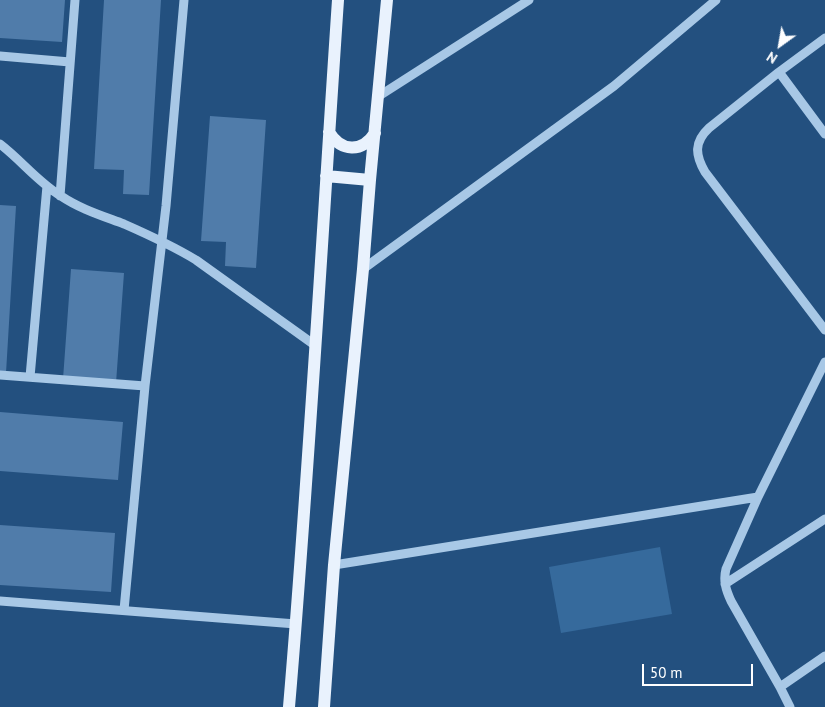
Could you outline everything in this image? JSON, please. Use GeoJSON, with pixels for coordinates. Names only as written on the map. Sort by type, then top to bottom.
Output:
{"type":"FeatureCollection","features":[{"type":"Feature","properties":{"kind":"main road"},"geometry":{"type":"LineString","coordinates":[[289,707],[316,346],[338,0]]}},
{"type":"Feature","properties":{"kind":"main road"},"geometry":{"type":"LineString","coordinates":[[324,707],[334,565],[387,0]]}},
{"type":"Feature","properties":{"kind":"main road"},"geometry":{"type":"LineString","coordinates":[[329,132],[333,140],[348,147],[356,148],[364,145],[375,133]]}},
{"type":"Feature","properties":{"kind":"main road"},"geometry":{"type":"LineString","coordinates":[[326,176],[370,180]]}},
{"type":"Feature","properties":{"kind":"street"},"geometry":{"type":"LineString","coordinates":[[60,196],[76,0]]}},
{"type":"Feature","properties":{"kind":"street"},"geometry":{"type":"LineString","coordinates":[[124,610],[145,386],[162,241],[184,0]]}},
{"type":"Feature","properties":{"kind":"street"},"geometry":{"type":"LineString","coordinates":[[379,96],[529,0]]}},
{"type":"Feature","properties":{"kind":"street"},"geometry":{"type":"LineString","coordinates":[[363,269],[614,86],[716,0]]}},
{"type":"Feature","properties":{"kind":"street"},"geometry":{"type":"LineString","coordinates":[[825,38],[779,72],[703,134],[699,141],[697,153],[699,162],[705,172],[825,330]]}},
{"type":"Feature","properties":{"kind":"street"},"geometry":{"type":"LineString","coordinates":[[0,56],[70,62]]}},
{"type":"Feature","properties":{"kind":"street"},"geometry":{"type":"LineString","coordinates":[[779,72],[825,134]]}},
{"type":"Feature","properties":{"kind":"street"},"geometry":{"type":"LineString","coordinates":[[0,144],[60,196],[162,241],[196,260],[316,346]]}},
{"type":"Feature","properties":{"kind":"street"},"geometry":{"type":"LineString","coordinates":[[30,377],[47,186]]}},
{"type":"Feature","properties":{"kind":"street"},"geometry":{"type":"LineString","coordinates":[[790,707],[731,601],[724,579],[726,569],[758,497],[825,362]]}},
{"type":"Feature","properties":{"kind":"street"},"geometry":{"type":"LineString","coordinates":[[0,375],[145,386]]}},
{"type":"Feature","properties":{"kind":"street"},"geometry":{"type":"LineString","coordinates":[[334,565],[758,497]]}},
{"type":"Feature","properties":{"kind":"street"},"geometry":{"type":"LineString","coordinates":[[725,584],[825,519]]}},
{"type":"Feature","properties":{"kind":"street"},"geometry":{"type":"LineString","coordinates":[[0,601],[296,624]]}},
{"type":"Feature","properties":{"kind":"street"},"geometry":{"type":"LineString","coordinates":[[780,687],[825,656]]}},
{"type":"Feature","properties":{"kind":"shaded area"},"geometry":{"type":"Polygon","coordinates":[[[660,547],[672,614],[561,633],[549,567],[660,547]]]}},
{"type":"Feature","properties":{"kind":"building"},"geometry":{"type":"Polygon","coordinates":[[[0,0],[65,0],[62,42],[0,38],[0,0]]]}},
{"type":"Feature","properties":{"kind":"building"},"geometry":{"type":"Polygon","coordinates":[[[104,0],[161,0],[149,195],[123,194],[124,170],[94,169],[104,0]]]}},
{"type":"Feature","properties":{"kind":"building"},"geometry":{"type":"Polygon","coordinates":[[[210,116],[266,120],[256,268],[225,266],[226,242],[201,241],[210,116]]]}},
{"type":"Feature","properties":{"kind":"building"},"geometry":{"type":"Polygon","coordinates":[[[0,205],[16,206],[6,373],[0,373],[0,205]]]}},
{"type":"Feature","properties":{"kind":"building"},"geometry":{"type":"Polygon","coordinates":[[[71,269],[124,273],[116,383],[63,379],[71,269]]]}},
{"type":"Feature","properties":{"kind":"building"},"geometry":{"type":"Polygon","coordinates":[[[0,412],[123,422],[118,480],[0,471],[0,412]]]}},
{"type":"Feature","properties":{"kind":"building"},"geometry":{"type":"Polygon","coordinates":[[[0,525],[115,533],[111,592],[0,585],[0,525]]]}}]}
